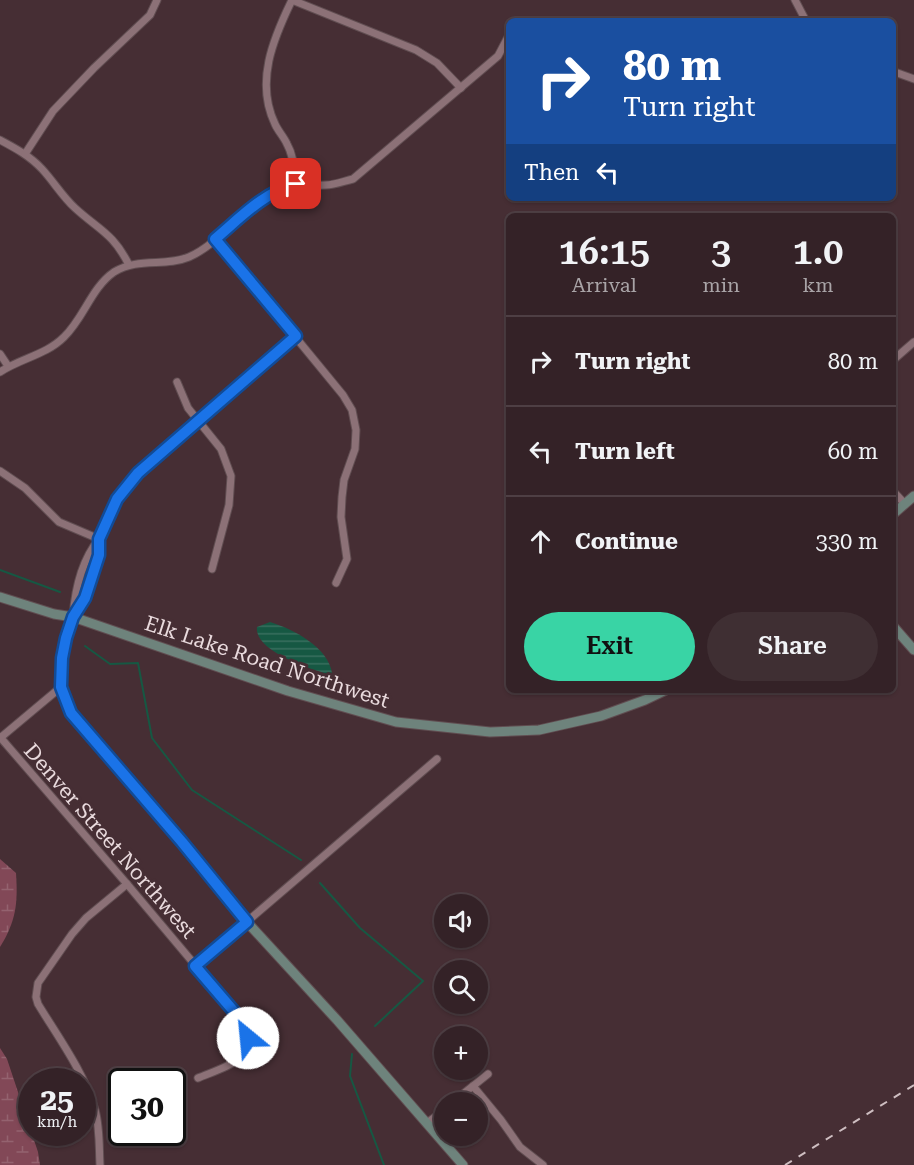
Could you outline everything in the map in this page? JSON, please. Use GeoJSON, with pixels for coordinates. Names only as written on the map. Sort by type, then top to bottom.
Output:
{"type":"FeatureCollection","features":[{"type":"Feature","properties":{"kind":"street"},"geometry":{"type":"LineString","coordinates":[[25,154],[53,111],[150,15],[157,0]]}},
{"type":"Feature","properties":{"kind":"street"},"geometry":{"type":"LineString","coordinates":[[296,184],[288,145],[275,125],[267,102],[265,77],[280,24],[292,0],[416,50],[437,63],[461,88]]}},
{"type":"Feature","properties":{"kind":"street"},"geometry":{"type":"LineString","coordinates":[[795,0],[804,18]]}},
{"type":"Feature","properties":{"kind":"street"},"geometry":{"type":"LineString","coordinates":[[0,372],[8,366],[44,352],[59,342],[77,321],[103,283],[115,272],[129,265],[181,260],[197,253],[256,204],[279,189],[296,184],[328,185],[353,179],[498,56],[506,41]]}},
{"type":"Feature","properties":{"kind":"street"},"geometry":{"type":"LineString","coordinates":[[896,72],[914,79]]}},
{"type":"Feature","properties":{"kind":"street"},"geometry":{"type":"LineString","coordinates":[[0,140],[25,154],[42,169],[62,196],[77,211],[108,234],[123,252],[129,265]]}},
{"type":"Feature","properties":{"kind":"street"},"geometry":{"type":"LineString","coordinates":[[215,239],[344,395],[352,410],[356,430],[355,449],[344,480],[341,517],[347,559],[336,583]]}},
{"type":"Feature","properties":{"kind":"street"},"geometry":{"type":"LineString","coordinates":[[296,336],[198,421],[128,485],[117,499],[99,539],[89,551],[75,594],[73,617],[62,658],[61,687],[71,713],[182,842],[247,922],[337,1020],[464,1165]]}},
{"type":"Feature","properties":{"kind":"street"},"geometry":{"type":"LineString","coordinates":[[896,358],[914,342]]}},
{"type":"Feature","properties":{"kind":"street"},"geometry":{"type":"LineString","coordinates":[[0,354],[8,366]]}},
{"type":"Feature","properties":{"kind":"street"},"geometry":{"type":"LineString","coordinates":[[177,382],[188,408],[221,449],[231,476],[229,505],[212,569]]}},
{"type":"Feature","properties":{"kind":"street"},"geometry":{"type":"LineString","coordinates":[[0,471],[25,488],[47,513],[59,522],[99,539]]}},
{"type":"Feature","properties":{"kind":"street"},"geometry":{"type":"LineString","coordinates":[[896,494],[905,504]]}},
{"type":"Feature","properties":{"kind":"street"},"geometry":{"type":"LineString","coordinates":[[896,512],[914,496]]}},
{"type":"Feature","properties":{"kind":"street"},"geometry":{"type":"LineString","coordinates":[[73,617],[85,598],[99,555],[99,539]]}},
{"type":"Feature","properties":{"kind":"street","name":"Elk Lake Road Northwest"},"geometry":{"type":"LineString","coordinates":[[0,597],[54,614],[73,617],[288,691],[396,722],[490,732],[538,730],[601,716],[660,693]]}},
{"type":"Feature","properties":{"kind":"street"},"geometry":{"type":"LineString","coordinates":[[896,630],[914,650]]}},
{"type":"Feature","properties":{"kind":"street"},"geometry":{"type":"LineString","coordinates":[[0,738],[61,687]]}},
{"type":"Feature","properties":{"kind":"street","name":"Denver Street Northwest"},"geometry":{"type":"LineString","coordinates":[[0,738],[128,884],[243,1022],[248,1038],[245,1051],[238,1060],[198,1078]]}},
{"type":"Feature","properties":{"kind":"street"},"geometry":{"type":"LineString","coordinates":[[195,966],[437,759]]}},
{"type":"Feature","properties":{"kind":"street"},"geometry":{"type":"LineString","coordinates":[[100,1165],[99,1132],[95,1110],[85,1086],[38,1004],[36,990],[43,975],[78,926],[128,884]]}},
{"type":"Feature","properties":{"kind":"street"},"geometry":{"type":"LineString","coordinates":[[466,1092],[480,1080]]}},
{"type":"Feature","properties":{"kind":"street"},"geometry":{"type":"LineString","coordinates":[[473,1086],[520,1147],[543,1165]]}},
{"type":"Feature","properties":{"kind":"street"},"geometry":{"type":"LineString","coordinates":[[427,1124],[434,1118]]}},
{"type":"Feature","properties":{"kind":"green space"},"geometry":{"type":"Polygon","coordinates":[[[0,859],[16,873],[17,894],[13,920],[0,947],[0,859]]]}},
{"type":"Feature","properties":{"kind":"green space"},"geometry":{"type":"Polygon","coordinates":[[[0,1048],[7,1059],[18,1092],[18,1146],[36,1146],[40,1165],[0,1165],[0,1048]]]}},
{"type":"Feature","properties":{"kind":"shaded area"},"geometry":{"type":"Polygon","coordinates":[[[270,622],[299,634],[317,647],[324,655],[332,673],[328,674],[309,668],[285,658],[264,644],[258,636],[257,627],[270,622]]]}},
{"type":"Feature","properties":{"kind":"waterway"},"geometry":{"type":"LineString","coordinates":[[0,570],[60,592]]}},
{"type":"Feature","properties":{"kind":"waterway"},"geometry":{"type":"LineString","coordinates":[[85,646],[110,664],[138,663],[152,738],[192,790],[301,860]]}},
{"type":"Feature","properties":{"kind":"waterway"},"geometry":{"type":"LineString","coordinates":[[320,883],[360,928],[423,981],[375,1026]]}},
{"type":"Feature","properties":{"kind":"waterway"},"geometry":{"type":"LineString","coordinates":[[352,1054],[350,1076],[384,1165]]}},
{"type":"Feature","properties":{"kind":"railway"},"geometry":{"type":"LineString","coordinates":[[785,1165],[914,1085]]}},
{"type":"Feature","properties":{"kind":"route"},"geometry":{"type":"LineString","coordinates":[[248,1038],[243,1022],[195,966],[247,922],[182,842],[71,713],[62,693],[61,675],[66,638],[73,617],[85,598],[99,555],[99,539],[117,499],[138,473],[296,336],[215,239],[256,204],[279,189],[296,184]]}}]}
